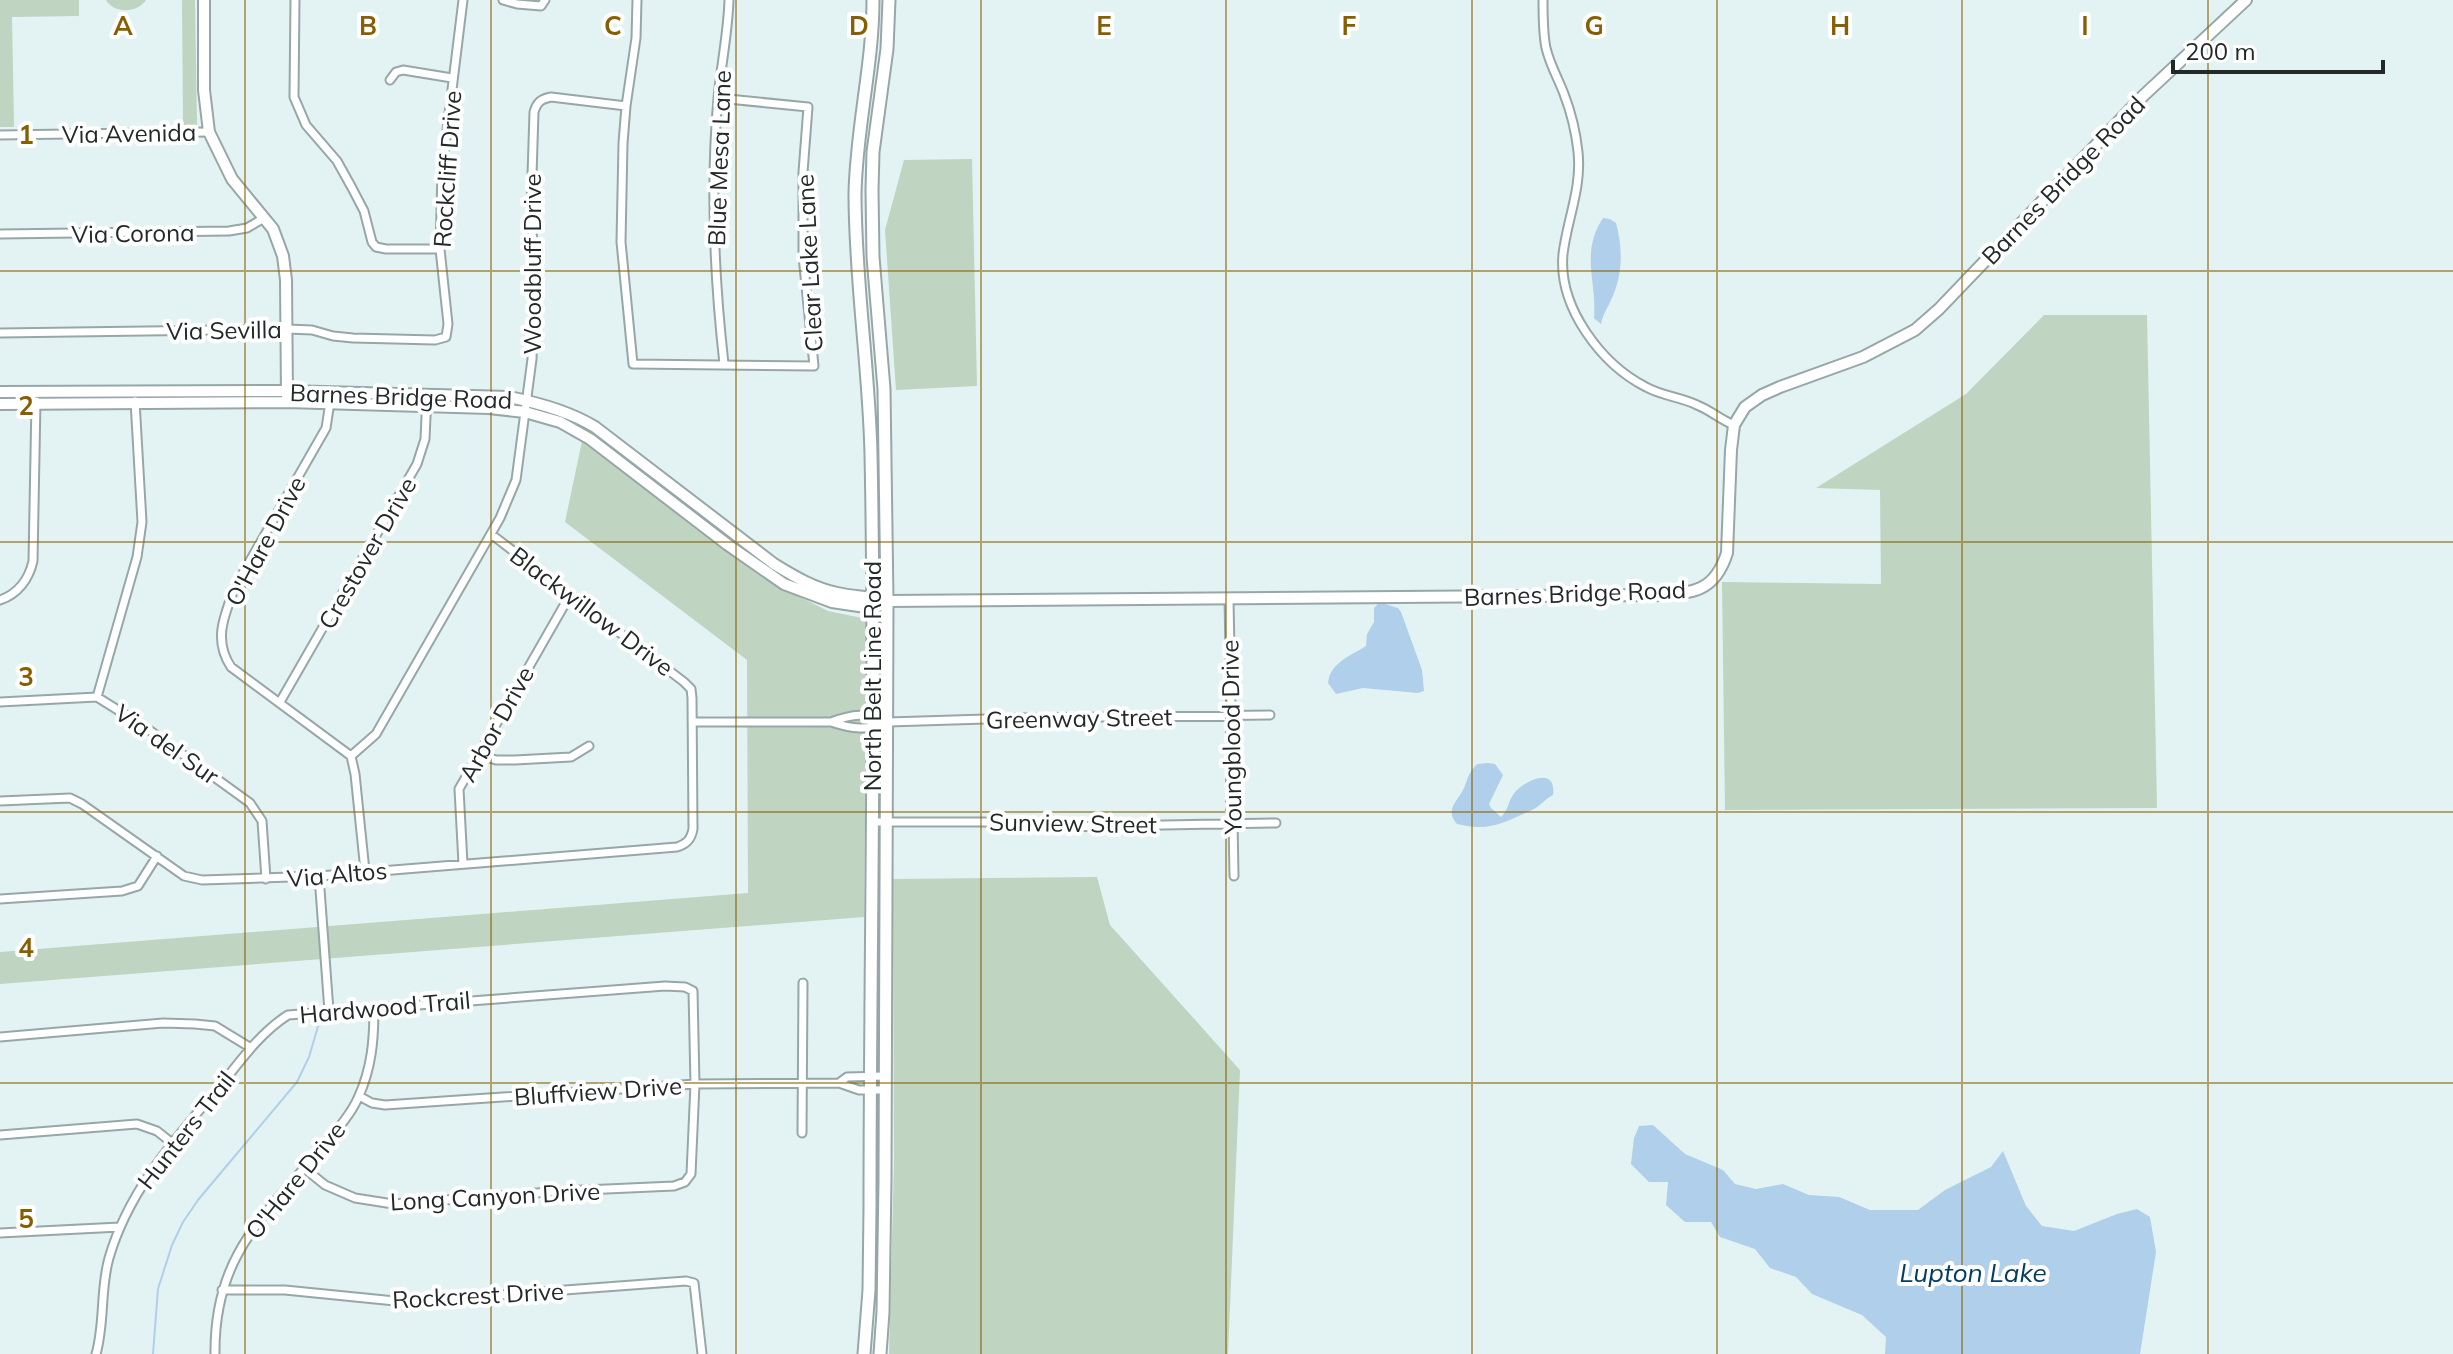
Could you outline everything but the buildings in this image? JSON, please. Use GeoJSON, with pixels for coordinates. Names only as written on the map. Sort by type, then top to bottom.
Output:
{"type":"FeatureCollection","features":[{"type":"Feature","properties":{"kind":"main road","name":"North Belt Line Road"},"geometry":{"type":"LineString","coordinates":[[864,1354],[869,1259],[872,602],[870,429],[855,190],[873,0]]}},
{"type":"Feature","properties":{"kind":"main road","name":"North Belt Line Road"},"geometry":{"type":"LineString","coordinates":[[880,1354],[884,1259],[888,722],[885,429],[873,257],[872,190],[889,0]]}},
{"type":"Feature","properties":{"kind":"main road"},"geometry":{"type":"LineString","coordinates":[[855,190],[872,190]]}},
{"type":"Feature","properties":{"kind":"main road"},"geometry":{"type":"LineString","coordinates":[[870,429],[885,429]]}},
{"type":"Feature","properties":{"kind":"main road"},"geometry":{"type":"LineString","coordinates":[[870,997],[886,997]]}},
{"type":"Feature","properties":{"kind":"main road"},"geometry":{"type":"LineString","coordinates":[[869,1259],[884,1259]]}},
{"type":"Feature","properties":{"kind":"street"},"geometry":{"type":"LineString","coordinates":[[204,0],[204,90],[209,132],[232,179],[273,229],[283,256],[287,397]]}},
{"type":"Feature","properties":{"kind":"street"},"geometry":{"type":"LineString","coordinates":[[295,0],[294,97],[306,125],[337,161],[352,188],[364,211],[372,242],[376,247],[386,249],[440,249]]}},
{"type":"Feature","properties":{"kind":"street","name":"Rockcliff Drive"},"geometry":{"type":"LineString","coordinates":[[446,337],[448,324],[440,249],[442,160],[463,0]]}},
{"type":"Feature","properties":{"kind":"street"},"geometry":{"type":"LineString","coordinates":[[503,0],[517,4],[543,3]]}},
{"type":"Feature","properties":{"kind":"street"},"geometry":{"type":"LineString","coordinates":[[637,0],[636,38],[626,106],[621,242],[633,364],[724,364]]}},
{"type":"Feature","properties":{"kind":"street","name":"Blue Mesa Lane"},"geometry":{"type":"LineString","coordinates":[[724,364],[712,213],[718,98],[729,0]]}},
{"type":"Feature","properties":{"kind":"street"},"geometry":{"type":"LineString","coordinates":[[1543,0],[1545,45],[1565,96],[1579,155],[1578,181],[1563,265],[1573,308],[1581,324],[1603,352],[1633,380],[1658,393],[1698,405],[1734,425]]}},
{"type":"Feature","properties":{"kind":"street","name":"Barnes Bridge Road"},"geometry":{"type":"LineString","coordinates":[[0,404],[36,398],[134,391],[427,400],[509,397],[526,400],[588,422],[613,440],[728,545],[784,584],[832,602],[1690,593],[1712,581],[1722,568],[1727,553],[1734,425],[1745,407],[1762,395],[1863,357],[1915,330],[1939,309],[2143,96],[2246,0]]}},
{"type":"Feature","properties":{"kind":"street"},"geometry":{"type":"LineString","coordinates":[[390,80],[396,72],[403,70],[452,78]]}},
{"type":"Feature","properties":{"kind":"street","name":"Woodbluff Drive"},"geometry":{"type":"LineString","coordinates":[[351,756],[376,734],[491,534],[509,501],[516,480],[532,359],[534,269],[531,207],[536,105],[541,99],[551,97],[626,106]]}},
{"type":"Feature","properties":{"kind":"street","name":"Clear Lake Lane"},"geometry":{"type":"LineString","coordinates":[[718,98],[808,107],[803,172],[803,256],[814,366],[724,364]]}},
{"type":"Feature","properties":{"kind":"street","name":"Via Avenida"},"geometry":{"type":"LineString","coordinates":[[0,135],[209,132]]}},
{"type":"Feature","properties":{"kind":"street","name":"Via Corona"},"geometry":{"type":"LineString","coordinates":[[0,234],[229,231],[247,228],[264,218]]}},
{"type":"Feature","properties":{"kind":"street","name":"Via Sevilla"},"geometry":{"type":"LineString","coordinates":[[0,333],[287,329],[353,338],[435,340],[446,337]]}},
{"type":"Feature","properties":{"kind":"street"},"geometry":{"type":"LineString","coordinates":[[97,697],[137,557],[142,522],[134,391]]}},
{"type":"Feature","properties":{"kind":"street","name":"Barnes Bridge Road"},"geometry":{"type":"LineString","coordinates":[[0,392],[36,398],[135,403],[287,397]]}},
{"type":"Feature","properties":{"kind":"street"},"geometry":{"type":"LineString","coordinates":[[0,600],[19,589],[30,574],[33,561],[36,398]]}},
{"type":"Feature","properties":{"kind":"street","name":"O'Hare Drive"},"geometry":{"type":"LineString","coordinates":[[330,398],[326,428],[235,587],[220,638],[222,653],[231,667],[351,756]]}},
{"type":"Feature","properties":{"kind":"street","name":"Barnes Bridge Road"},"geometry":{"type":"LineString","coordinates":[[427,400],[508,409],[560,422],[579,431],[670,492]]}},
{"type":"Feature","properties":{"kind":"street","name":"Crestover Drive"},"geometry":{"type":"LineString","coordinates":[[280,702],[412,476],[425,439],[427,400]]}},
{"type":"Feature","properties":{"kind":"street"},"geometry":{"type":"LineString","coordinates":[[605,450],[613,440]]}},
{"type":"Feature","properties":{"kind":"street","name":"Blackwillow Drive"},"geometry":{"type":"LineString","coordinates":[[491,534],[691,689],[692,834]]}},
{"type":"Feature","properties":{"kind":"street","name":"Arbor Drive"},"geometry":{"type":"LineString","coordinates":[[463,864],[459,789],[570,595]]}},
{"type":"Feature","properties":{"kind":"street","name":"Youngblood Drive"},"geometry":{"type":"LineString","coordinates":[[1229,598],[1234,876]]}},
{"type":"Feature","properties":{"kind":"street","name":"Via del Sur"},"geometry":{"type":"LineString","coordinates":[[0,702],[97,697],[145,727],[250,803],[262,821],[266,879]]}},
{"type":"Feature","properties":{"kind":"street"},"geometry":{"type":"LineString","coordinates":[[831,722],[850,715],[872,715],[888,722]]}},
{"type":"Feature","properties":{"kind":"street","name":"Greenway Street"},"geometry":{"type":"LineString","coordinates":[[888,722],[1270,715]]}},
{"type":"Feature","properties":{"kind":"street"},"geometry":{"type":"LineString","coordinates":[[693,722],[831,722],[850,728],[872,729],[888,722]]}},
{"type":"Feature","properties":{"kind":"street"},"geometry":{"type":"LineString","coordinates":[[478,754],[496,760],[571,757],[589,746]]}},
{"type":"Feature","properties":{"kind":"street"},"geometry":{"type":"LineString","coordinates":[[351,756],[365,871]]}},
{"type":"Feature","properties":{"kind":"street","name":"Via Altos"},"geometry":{"type":"LineString","coordinates":[[0,801],[70,798],[184,876],[202,880],[319,876],[677,847],[689,840],[692,834]]}},
{"type":"Feature","properties":{"kind":"street","name":"Sunview Street"},"geometry":{"type":"LineString","coordinates":[[871,822],[984,822],[1056,827],[1276,823]]}},
{"type":"Feature","properties":{"kind":"street"},"geometry":{"type":"LineString","coordinates":[[0,899],[122,891],[138,886],[157,856]]}},
{"type":"Feature","properties":{"kind":"street"},"geometry":{"type":"LineString","coordinates":[[319,876],[329,1011]]}},
{"type":"Feature","properties":{"kind":"street"},"geometry":{"type":"LineString","coordinates":[[802,1133],[803,983]]}},
{"type":"Feature","properties":{"kind":"street","name":"Hardwood Trail"},"geometry":{"type":"LineString","coordinates":[[251,1048],[277,1021],[288,1015],[665,986],[685,987],[693,991],[695,1084]]}},
{"type":"Feature","properties":{"kind":"street","name":"O'Hare Drive"},"geometry":{"type":"LineString","coordinates":[[215,1354],[218,1313],[229,1268],[254,1226],[344,1121],[359,1096],[374,1042],[374,1007]]}},
{"type":"Feature","properties":{"kind":"street"},"geometry":{"type":"LineString","coordinates":[[0,1037],[163,1023],[195,1024],[215,1026],[251,1048]]}},
{"type":"Feature","properties":{"kind":"street","name":"Hunters Trail"},"geometry":{"type":"LineString","coordinates":[[96,1354],[103,1284],[120,1227],[144,1181],[251,1048]]}},
{"type":"Feature","properties":{"kind":"street","name":"Bluffview Drive"},"geometry":{"type":"LineString","coordinates":[[839,1083],[847,1077],[885,1076]]}},
{"type":"Feature","properties":{"kind":"street","name":"Bluffview Drive"},"geometry":{"type":"LineString","coordinates":[[359,1096],[385,1105],[695,1084],[839,1083],[847,1087],[885,1090]]}},
{"type":"Feature","properties":{"kind":"street","name":"Long Canyon Drive"},"geometry":{"type":"LineString","coordinates":[[304,1168],[325,1185],[355,1198],[393,1204],[674,1186],[685,1182],[691,1174],[695,1084]]}},
{"type":"Feature","properties":{"kind":"street"},"geometry":{"type":"LineString","coordinates":[[0,1135],[137,1124],[157,1131],[172,1143]]}},
{"type":"Feature","properties":{"kind":"street"},"geometry":{"type":"LineString","coordinates":[[0,1233],[120,1227]]}},
{"type":"Feature","properties":{"kind":"street","name":"Rockcrest Drive"},"geometry":{"type":"LineString","coordinates":[[222,1290],[285,1290],[405,1302],[686,1281],[694,1283],[702,1354]]}},
{"type":"Feature","properties":{"kind":"green space"},"geometry":{"type":"Polygon","coordinates":[[[0,0],[79,0],[79,16],[12,17],[14,127],[0,127],[0,0]]]}},
{"type":"Feature","properties":{"kind":"green space"},"geometry":{"type":"Polygon","coordinates":[[[106,0],[146,0],[138,7],[120,10],[106,0]]]}},
{"type":"Feature","properties":{"kind":"green space"},"geometry":{"type":"Polygon","coordinates":[[[182,0],[195,0],[197,125],[183,125],[182,0]]]}},
{"type":"Feature","properties":{"kind":"green space"},"geometry":{"type":"Polygon","coordinates":[[[972,159],[977,386],[896,390],[885,230],[904,160],[972,159]]]}},
{"type":"Feature","properties":{"kind":"green space"},"geometry":{"type":"Polygon","coordinates":[[[2044,315],[2147,315],[2157,808],[1725,810],[1722,582],[1881,584],[1880,490],[1816,488],[1966,394],[2044,315]]]}},
{"type":"Feature","properties":{"kind":"green space"},"geometry":{"type":"Polygon","coordinates":[[[582,441],[790,592],[828,611],[867,619],[864,917],[0,984],[0,952],[748,893],[747,660],[565,522],[582,441]]]}},
{"type":"Feature","properties":{"kind":"green space"},"geometry":{"type":"Polygon","coordinates":[[[1097,877],[1110,925],[1240,1070],[1228,1354],[889,1354],[894,1163],[893,879],[1097,877]]]}},
{"type":"Feature","properties":{"kind":"water"},"geometry":{"type":"Polygon","coordinates":[[[1603,218],[1616,223],[1621,262],[1615,291],[1601,324],[1594,318],[1591,255],[1592,243],[1603,218]]]}},
{"type":"Feature","properties":{"kind":"water"},"geometry":{"type":"Polygon","coordinates":[[[1385,604],[1401,612],[1422,670],[1424,691],[1363,688],[1336,694],[1328,683],[1333,670],[1366,646],[1367,634],[1374,622],[1374,608],[1385,604]]]}},
{"type":"Feature","properties":{"kind":"water"},"geometry":{"type":"Polygon","coordinates":[[[1495,764],[1503,775],[1489,804],[1501,817],[1517,790],[1537,778],[1549,780],[1553,785],[1553,795],[1535,809],[1497,824],[1479,827],[1457,824],[1453,819],[1453,806],[1474,767],[1495,764]]]}},
{"type":"Feature","properties":{"kind":"water","name":"Lupton Lake"},"geometry":{"type":"Polygon","coordinates":[[[1653,1125],[1685,1154],[1723,1170],[1735,1184],[1756,1189],[1783,1184],[1809,1195],[1839,1197],[1870,1210],[1918,1210],[1945,1190],[1991,1167],[2003,1151],[2026,1206],[2042,1226],[2074,1231],[2137,1209],[2150,1217],[2156,1252],[2140,1354],[1885,1354],[1886,1337],[1862,1315],[1812,1294],[1796,1277],[1770,1268],[1755,1249],[1720,1237],[1711,1222],[1685,1222],[1666,1205],[1668,1182],[1649,1182],[1631,1164],[1634,1138],[1639,1126],[1653,1125]]]}},
{"type":"Feature","properties":{"kind":"waterway"},"geometry":{"type":"LineString","coordinates":[[153,1354],[158,1289],[183,1222],[297,1082],[309,1057],[319,1023]]}}]}
